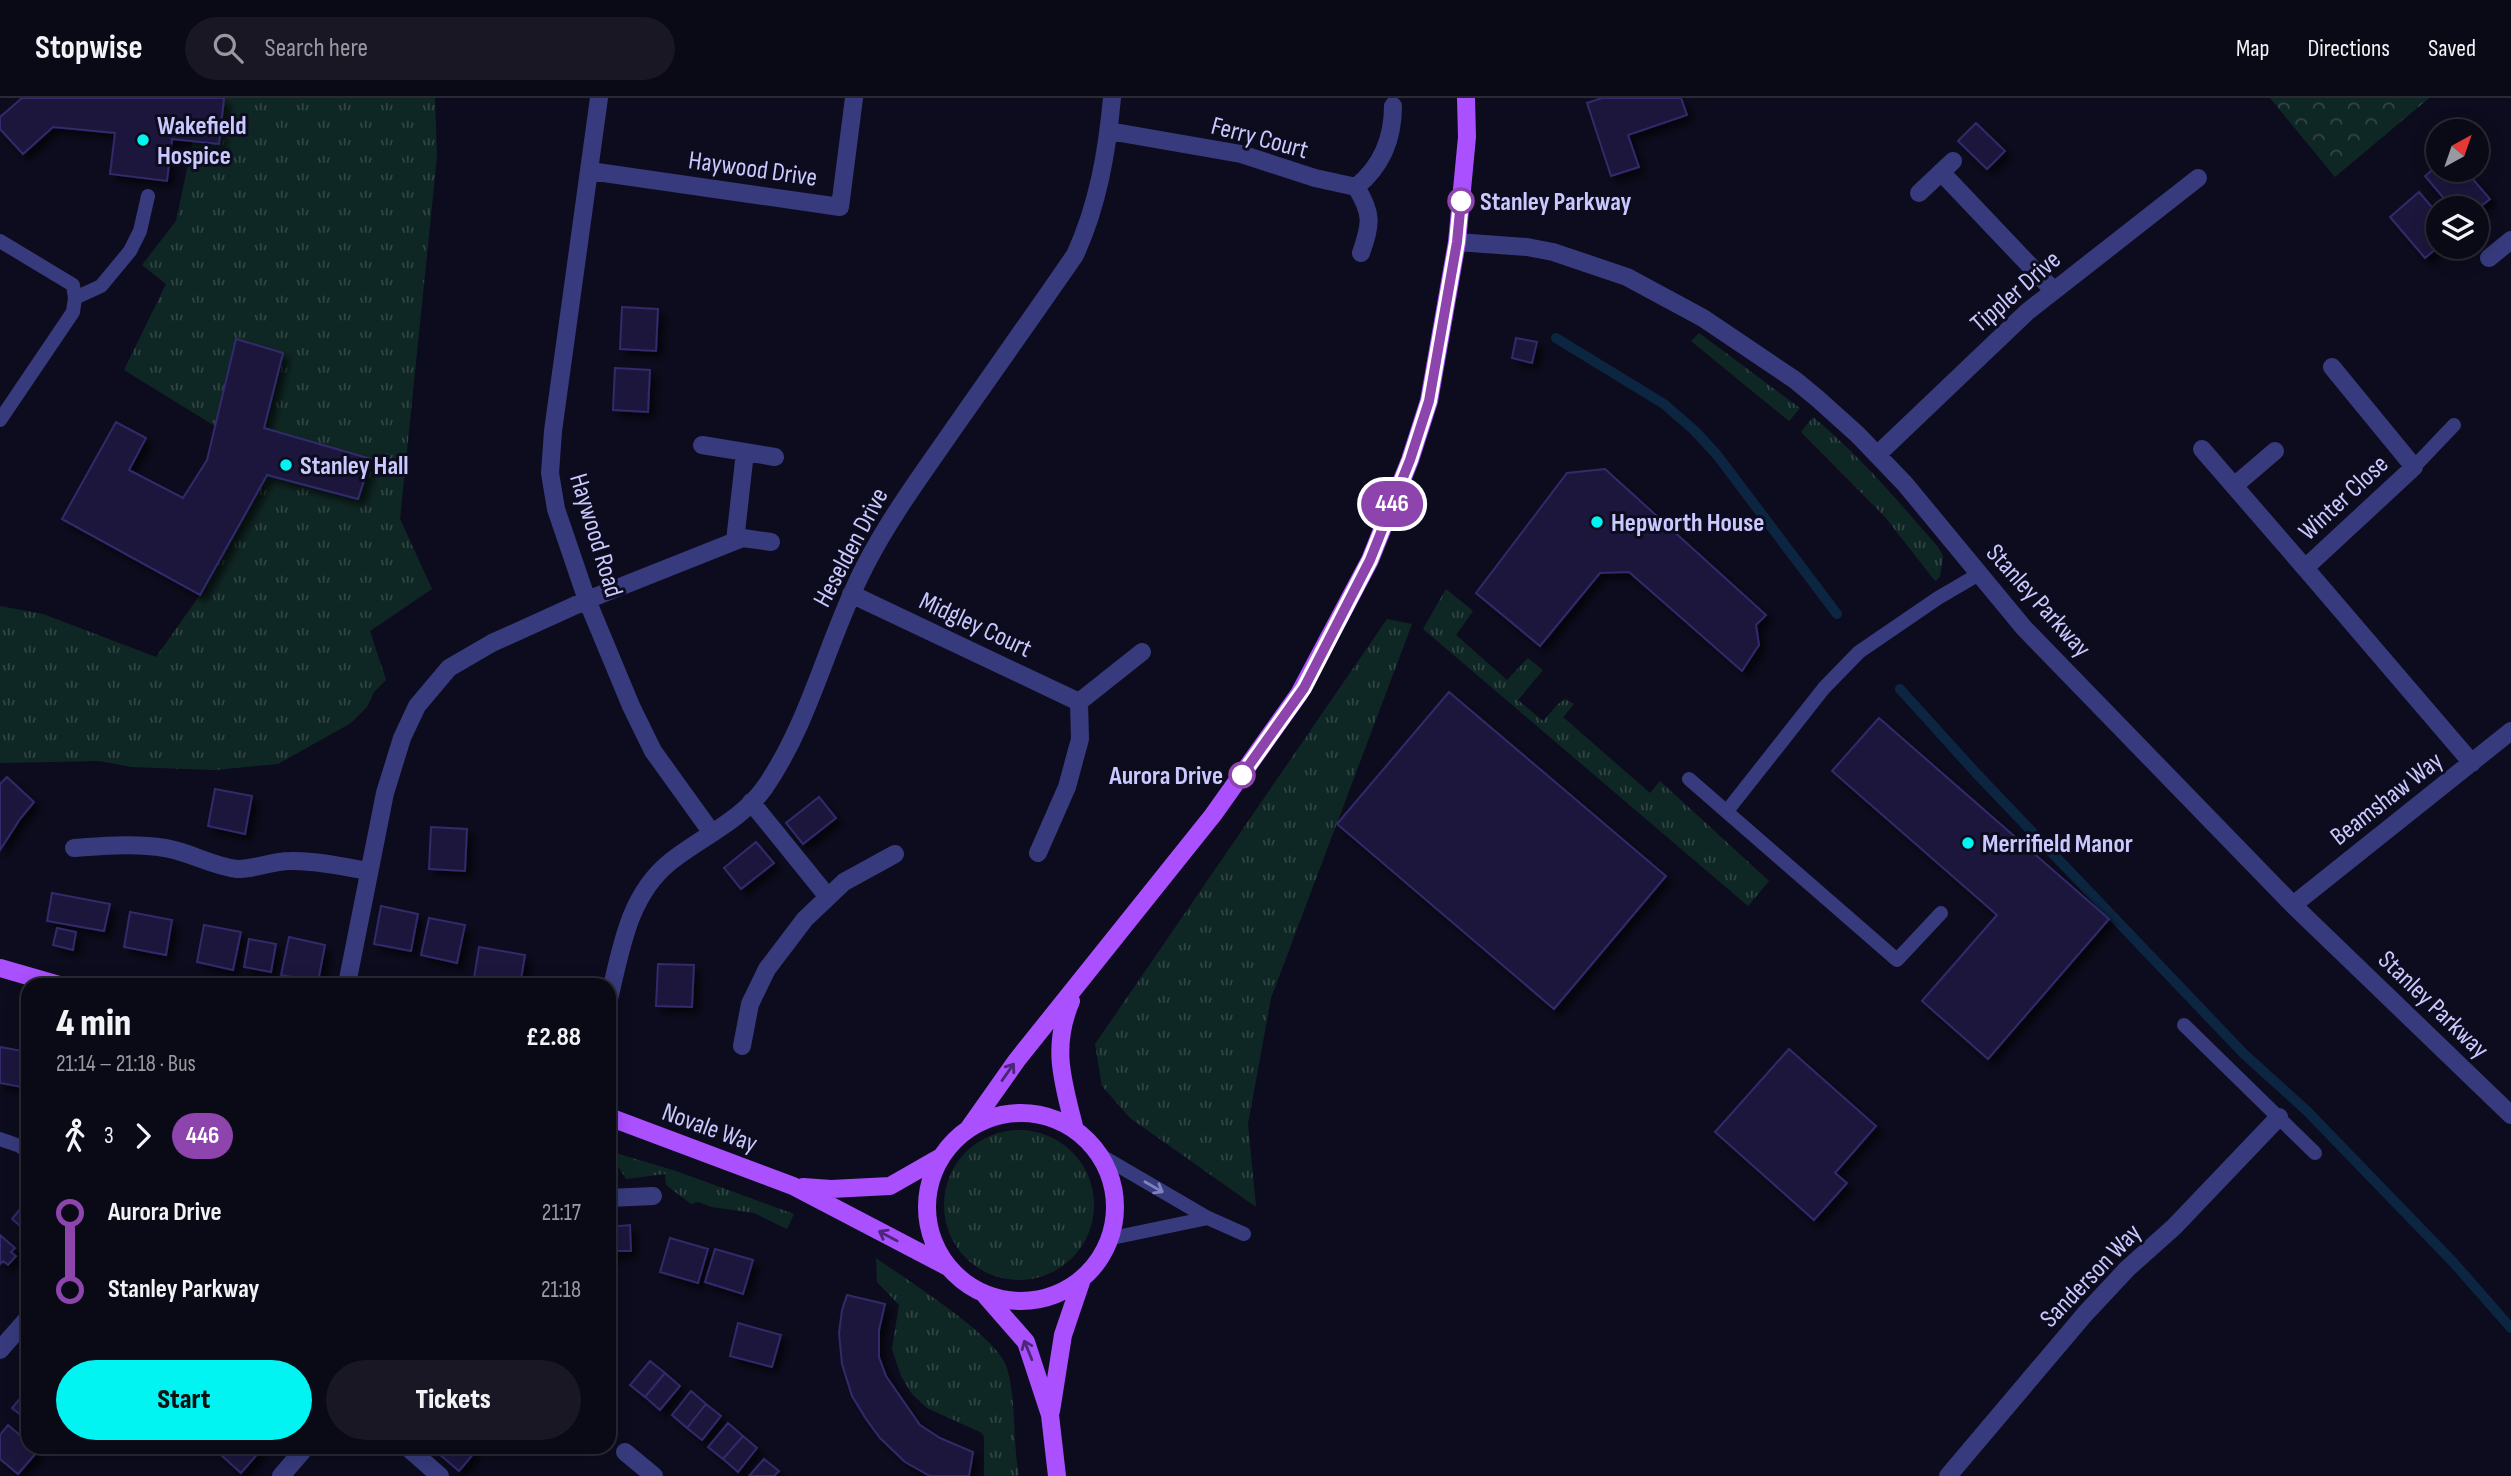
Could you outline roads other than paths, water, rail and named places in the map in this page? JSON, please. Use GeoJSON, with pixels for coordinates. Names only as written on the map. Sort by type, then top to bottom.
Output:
{"type":"FeatureCollection","features":[{"type":"Feature","properties":{"kind":"main road"},"geometry":{"type":"LineString","coordinates":[[1057,1476],[1051,1415],[1026,1342],[985,1295],[958,1278],[938,1253],[928,1223],[931,1175],[941,1157],[969,1128],[1017,1060],[1213,815],[1304,688],[1370,560],[1410,460],[1429,401],[1457,242],[1467,137],[1466,98]]}},
{"type":"Feature","properties":{"kind":"main road"},"geometry":{"type":"LineString","coordinates":[[0,968],[35,978]]}},
{"type":"Feature","properties":{"kind":"main road"},"geometry":{"type":"LineString","coordinates":[[1076,988],[1064,1017],[1059,1047],[1060,1070],[1076,1130]]}},
{"type":"Feature","properties":{"kind":"main road"},"geometry":{"type":"LineString","coordinates":[[969,1128],[1008,1114],[1032,1113],[1055,1119],[1076,1130],[1089,1141],[1100,1155],[1115,1193],[1116,1213],[1112,1238],[1104,1255],[1081,1282],[1063,1335],[1051,1415]]}},
{"type":"Feature","properties":{"kind":"main road","name":"Novale Way"},"geometry":{"type":"LineString","coordinates":[[616,1120],[793,1186],[948,1268]]}},
{"type":"Feature","properties":{"kind":"main road","name":"Novale Way"},"geometry":{"type":"LineString","coordinates":[[793,1186],[831,1189],[890,1186],[941,1157]]}},
{"type":"Feature","properties":{"kind":"main road"},"geometry":{"type":"LineString","coordinates":[[985,1295],[1007,1301],[1030,1302],[1052,1297],[1081,1282]]}},
{"type":"Feature","properties":{"kind":"street","name":"Haywood Road"},"geometry":{"type":"LineString","coordinates":[[599,98],[553,431],[550,473],[556,509],[587,600],[631,706],[653,751],[712,833]]}},
{"type":"Feature","properties":{"kind":"street","name":"Haywood Drive"},"geometry":{"type":"LineString","coordinates":[[590,171],[840,207],[854,98]]}},
{"type":"Feature","properties":{"kind":"street","name":"Heselden Drive"},"geometry":{"type":"LineString","coordinates":[[614,978],[636,903],[651,880],[670,863],[737,817],[764,788],[791,743],[851,594],[886,528],[1075,255],[1090,224],[1109,131],[1112,98]]}},
{"type":"Feature","properties":{"kind":"street"},"geometry":{"type":"LineString","coordinates":[[1362,253],[1370,221],[1366,203],[1356,187],[1384,153],[1391,138],[1393,106]]}},
{"type":"Feature","properties":{"kind":"street","name":"Ferry Court"},"geometry":{"type":"LineString","coordinates":[[1109,131],[1241,154],[1315,178],[1356,187]]}},
{"type":"Feature","properties":{"kind":"street"},"geometry":{"type":"LineString","coordinates":[[1919,193],[1947,167],[2053,290]]}},
{"type":"Feature","properties":{"kind":"street","name":"Tippler Drive"},"geometry":{"type":"LineString","coordinates":[[1877,455],[2053,290],[2198,178]]}},
{"type":"Feature","properties":{"kind":"street"},"geometry":{"type":"LineString","coordinates":[[2489,258],[2511,240]]}},
{"type":"Feature","properties":{"kind":"street","name":"Stanley Parkway"},"geometry":{"type":"LineString","coordinates":[[1457,242],[1527,247],[1553,252],[1627,276],[1703,318],[1795,380],[1827,406],[1905,484],[2024,628],[2294,905],[2511,1115]]}},
{"type":"Feature","properties":{"kind":"street","name":"Winter Close"},"geometry":{"type":"LineString","coordinates":[[2305,568],[2414,467],[2332,367]]}},
{"type":"Feature","properties":{"kind":"street"},"geometry":{"type":"LineString","coordinates":[[702,445],[775,457]]}},
{"type":"Feature","properties":{"kind":"street","name":"Winter Close"},"geometry":{"type":"LineString","coordinates":[[2202,449],[2472,763]]}},
{"type":"Feature","properties":{"kind":"street"},"geometry":{"type":"LineString","coordinates":[[2234,486],[2274,451]]}},
{"type":"Feature","properties":{"kind":"street"},"geometry":{"type":"LineString","coordinates":[[736,541],[745,452]]}},
{"type":"Feature","properties":{"kind":"street"},"geometry":{"type":"LineString","coordinates":[[348,978],[385,793],[402,738],[417,706],[449,668],[492,643],[587,600],[743,538],[771,542]]}},
{"type":"Feature","properties":{"kind":"street","name":"Midgley Court"},"geometry":{"type":"LineString","coordinates":[[851,594],[1079,702]]}},
{"type":"Feature","properties":{"kind":"street"},"geometry":{"type":"LineString","coordinates":[[1038,853],[1067,787],[1080,739],[1079,702],[1142,652]]}},
{"type":"Feature","properties":{"kind":"street","name":"Beamshaw Way"},"geometry":{"type":"LineString","coordinates":[[2294,905],[2511,731]]}},
{"type":"Feature","properties":{"kind":"street"},"geometry":{"type":"LineString","coordinates":[[751,802],[828,897]]}},
{"type":"Feature","properties":{"kind":"street"},"geometry":{"type":"LineString","coordinates":[[74,848],[121,845],[166,848],[224,867],[242,869],[268,862],[289,861],[369,871]]}},
{"type":"Feature","properties":{"kind":"street"},"geometry":{"type":"LineString","coordinates":[[742,1046],[750,1004],[767,969],[804,919],[844,882],[895,854]]}},
{"type":"Feature","properties":{"kind":"street","name":"Sanderson Way"},"geometry":{"type":"LineString","coordinates":[[1948,1476],[2085,1314],[2127,1269],[2174,1227],[2279,1117]]}},
{"type":"Feature","properties":{"kind":"street"},"geometry":{"type":"LineString","coordinates":[[616,1198],[653,1196]]}},
{"type":"Feature","properties":{"kind":"street"},"geometry":{"type":"LineString","coordinates":[[0,1350],[21,1326]]}},
{"type":"Feature","properties":{"kind":"street"},"geometry":{"type":"LineString","coordinates":[[625,1451],[654,1476]]}},
{"type":"Feature","properties":{"kind":"street"},"geometry":{"type":"LineString","coordinates":[[281,1476],[300,1454]]}},
{"type":"Feature","properties":{"kind":"street"},"geometry":{"type":"LineString","coordinates":[[415,1454],[440,1476]]}},
{"type":"Feature","properties":{"kind":"lane"},"geometry":{"type":"LineString","coordinates":[[75,298],[101,286],[130,251],[140,231],[148,196]]}},
{"type":"Feature","properties":{"kind":"lane"},"geometry":{"type":"LineString","coordinates":[[0,241],[73,285],[75,298],[73,312],[0,419]]}},
{"type":"Feature","properties":{"kind":"lane"},"geometry":{"type":"LineString","coordinates":[[2414,467],[2454,425]]}},
{"type":"Feature","properties":{"kind":"lane"},"geometry":{"type":"LineString","coordinates":[[1727,811],[1824,688],[1859,652],[1938,598],[1979,574]]}},
{"type":"Feature","properties":{"kind":"lane"},"geometry":{"type":"LineString","coordinates":[[1689,779],[1897,960],[1941,913]]}},
{"type":"Feature","properties":{"kind":"lane"},"geometry":{"type":"LineString","coordinates":[[2184,1025],[2315,1153]]}},
{"type":"Feature","properties":{"kind":"lane"},"geometry":{"type":"LineString","coordinates":[[0,1139],[21,1147]]}},
{"type":"Feature","properties":{"kind":"lane"},"geometry":{"type":"LineString","coordinates":[[1100,1155],[1208,1218],[1244,1234]]}},
{"type":"Feature","properties":{"kind":"lane"},"geometry":{"type":"LineString","coordinates":[[1112,1238],[1208,1218]]}},
{"type":"Feature","properties":{"kind":"waterway"},"geometry":{"type":"LineString","coordinates":[[1556,338],[1664,404],[1695,431],[1717,455],[1837,614]]}},
{"type":"Feature","properties":{"kind":"waterway"},"geometry":{"type":"LineString","coordinates":[[1900,689],[1976,773],[2244,1054],[2307,1111],[2453,1262],[2511,1328]]}},
{"type":"Feature","properties":{"kind":"place","name":"Wakefield Hospice"},"geometry":{"type":"Point","coordinates":[143,140]}},
{"type":"Feature","properties":{"kind":"place","name":"Stanley Parkway"},"geometry":{"type":"Point","coordinates":[1461,201]}},
{"type":"Feature","properties":{"kind":"place","name":"Stanley Hall"},"geometry":{"type":"Point","coordinates":[286,465]}},
{"type":"Feature","properties":{"kind":"place","name":"Hepworth House"},"geometry":{"type":"Point","coordinates":[1597,522]}},
{"type":"Feature","properties":{"kind":"place","name":"Aurora Drive"},"geometry":{"type":"Point","coordinates":[1242,775]}},
{"type":"Feature","properties":{"kind":"place","name":"Merrifield Manor"},"geometry":{"type":"Point","coordinates":[1968,843]}}]}
